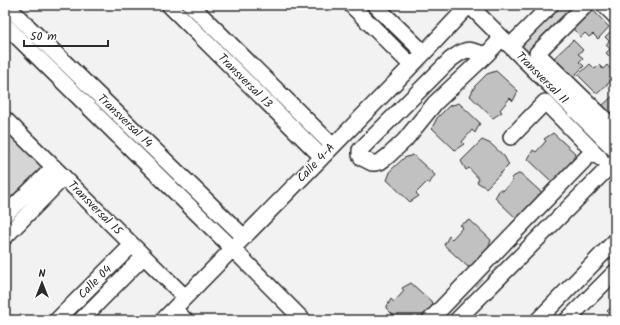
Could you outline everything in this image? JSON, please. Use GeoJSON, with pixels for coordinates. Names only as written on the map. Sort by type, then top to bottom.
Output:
{"type":"FeatureCollection","features":[{"type":"Feature","properties":{"kind":"street","name":"Transversal 14"},"geometry":{"type":"LineString","coordinates":[[6,5],[105,123],[244,238]]}},
{"type":"Feature","properties":{"kind":"street","name":"Transversal 13"},"geometry":{"type":"LineString","coordinates":[[169,5],[322,157]]}},
{"type":"Feature","properties":{"kind":"street","name":"Transversal 13"},"geometry":{"type":"LineString","coordinates":[[191,5],[333,146]]}},
{"type":"Feature","properties":{"kind":"street"},"geometry":{"type":"LineString","coordinates":[[351,5],[411,65]]}},
{"type":"Feature","properties":{"kind":"street"},"geometry":{"type":"LineString","coordinates":[[375,5],[424,53]]}},
{"type":"Feature","properties":{"kind":"street","name":"Calle 4-A"},"geometry":{"type":"LineString","coordinates":[[163,320],[469,5]]}},
{"type":"Feature","properties":{"kind":"street","name":"Transversal 11"},"geometry":{"type":"LineString","coordinates":[[469,5],[523,59],[597,121],[615,150]]}},
{"type":"Feature","properties":{"kind":"street"},"geometry":{"type":"LineString","coordinates":[[486,55],[474,50],[467,50],[460,52],[450,60],[360,150],[362,158],[375,163],[380,162],[388,156],[405,140],[435,103],[486,55],[506,42],[551,5]]}},
{"type":"Feature","properties":{"kind":"street"},"geometry":{"type":"LineString","coordinates":[[523,59],[577,5]]}},
{"type":"Feature","properties":{"kind":"street"},"geometry":{"type":"LineString","coordinates":[[586,5],[537,53],[597,121],[615,129]]}},
{"type":"Feature","properties":{"kind":"street"},"geometry":{"type":"LineString","coordinates":[[604,5],[615,16]]}},
{"type":"Feature","properties":{"kind":"street"},"geometry":{"type":"LineString","coordinates":[[193,29],[204,18]]}},
{"type":"Feature","properties":{"kind":"street","name":"Transversal 14"},"geometry":{"type":"LineString","coordinates":[[5,25],[116,113],[232,249],[303,320]]}},
{"type":"Feature","properties":{"kind":"street"},"geometry":{"type":"LineString","coordinates":[[457,320],[612,164],[593,151],[545,102],[511,137]]}},
{"type":"Feature","properties":{"kind":"street"},"geometry":{"type":"LineString","coordinates":[[105,123],[116,113]]}},
{"type":"Feature","properties":{"kind":"street","name":"Transversal 15"},"geometry":{"type":"LineString","coordinates":[[5,119],[185,297]]}},
{"type":"Feature","properties":{"kind":"street"},"geometry":{"type":"LineString","coordinates":[[430,320],[593,151]]}},
{"type":"Feature","properties":{"kind":"street"},"geometry":{"type":"LineString","coordinates":[[5,215],[54,167]]}},
{"type":"Feature","properties":{"kind":"street"},"geometry":{"type":"LineString","coordinates":[[5,237],[64,177]]}},
{"type":"Feature","properties":{"kind":"street"},"geometry":{"type":"LineString","coordinates":[[538,320],[615,241]]}},
{"type":"Feature","properties":{"kind":"street","name":"Calle 04"},"geometry":{"type":"LineString","coordinates":[[57,320],[132,244]]}},
{"type":"Feature","properties":{"kind":"street","name":"Calle 04"},"geometry":{"type":"LineString","coordinates":[[81,320],[144,256]]}},
{"type":"Feature","properties":{"kind":"street"},"geometry":{"type":"LineString","coordinates":[[567,320],[615,272]]}},
{"type":"Feature","properties":{"kind":"street"},"geometry":{"type":"LineString","coordinates":[[174,309],[186,320]]}},
{"type":"Feature","properties":{"kind":"shaded area"},"geometry":{"type":"Polygon","coordinates":[[[551,5],[577,5],[523,59],[510,46],[551,5]]]}},
{"type":"Feature","properties":{"kind":"shaded area"},"geometry":{"type":"Polygon","coordinates":[[[5,119],[65,178],[5,237],[5,119]]]}},
{"type":"Feature","properties":{"kind":"building"},"geometry":{"type":"Polygon","coordinates":[[[591,8],[609,27],[598,39],[593,34],[589,37],[585,33],[581,37],[571,27],[591,8]]]}},
{"type":"Feature","properties":{"kind":"building"},"geometry":{"type":"Polygon","coordinates":[[[615,27],[615,62],[606,53],[610,49],[606,45],[609,41],[605,37],[615,27]]]}},
{"type":"Feature","properties":{"kind":"building"},"geometry":{"type":"Polygon","coordinates":[[[573,40],[583,50],[578,54],[583,58],[579,62],[584,66],[572,78],[553,59],[573,40]]]}},
{"type":"Feature","properties":{"kind":"building"},"geometry":{"type":"Polygon","coordinates":[[[590,64],[595,69],[599,65],[603,69],[607,65],[615,74],[615,77],[597,94],[578,75],[590,64]]]}},
{"type":"Feature","properties":{"kind":"building"},"geometry":{"type":"Polygon","coordinates":[[[496,71],[518,91],[513,101],[510,98],[500,110],[502,112],[493,118],[470,96],[475,86],[487,74],[496,71]]]}},
{"type":"Feature","properties":{"kind":"building"},"geometry":{"type":"Polygon","coordinates":[[[615,94],[615,119],[602,106],[615,94]]]}},
{"type":"Feature","properties":{"kind":"building"},"geometry":{"type":"Polygon","coordinates":[[[459,103],[480,123],[475,133],[472,130],[462,142],[464,144],[455,150],[432,128],[437,118],[449,106],[459,103]]]}},
{"type":"Feature","properties":{"kind":"building"},"geometry":{"type":"Polygon","coordinates":[[[553,133],[575,153],[572,163],[561,176],[551,181],[528,159],[533,150],[536,152],[546,141],[544,139],[553,133]]]}},
{"type":"Feature","properties":{"kind":"building"},"geometry":{"type":"Polygon","coordinates":[[[482,140],[491,144],[504,156],[509,165],[486,188],[477,182],[479,179],[469,168],[466,170],[461,161],[482,140]]]}},
{"type":"Feature","properties":{"kind":"building"},"geometry":{"type":"Polygon","coordinates":[[[413,155],[435,175],[429,184],[427,182],[416,193],[419,196],[410,202],[387,180],[391,170],[404,158],[413,155]]]}},
{"type":"Feature","properties":{"kind":"building"},"geometry":{"type":"Polygon","coordinates":[[[520,173],[542,193],[539,202],[518,220],[495,198],[500,189],[503,191],[513,180],[511,178],[520,173]]]}},
{"type":"Feature","properties":{"kind":"building"},"geometry":{"type":"Polygon","coordinates":[[[470,220],[491,240],[488,249],[477,262],[468,267],[444,245],[449,236],[452,239],[463,227],[460,225],[470,220]]]}},
{"type":"Feature","properties":{"kind":"building"},"geometry":{"type":"Polygon","coordinates":[[[411,283],[433,303],[430,312],[423,320],[398,320],[386,308],[391,299],[394,302],[404,291],[402,288],[411,283]]]}},
{"type":"Feature","properties":{"kind":"building"},"geometry":{"type":"Polygon","coordinates":[[[615,304],[615,320],[608,320],[612,316],[607,311],[615,304]]]}},
{"type":"Feature","properties":{"kind":"building"},"geometry":{"type":"Polygon","coordinates":[[[373,316],[377,320],[366,320],[373,316]]]}}]}
